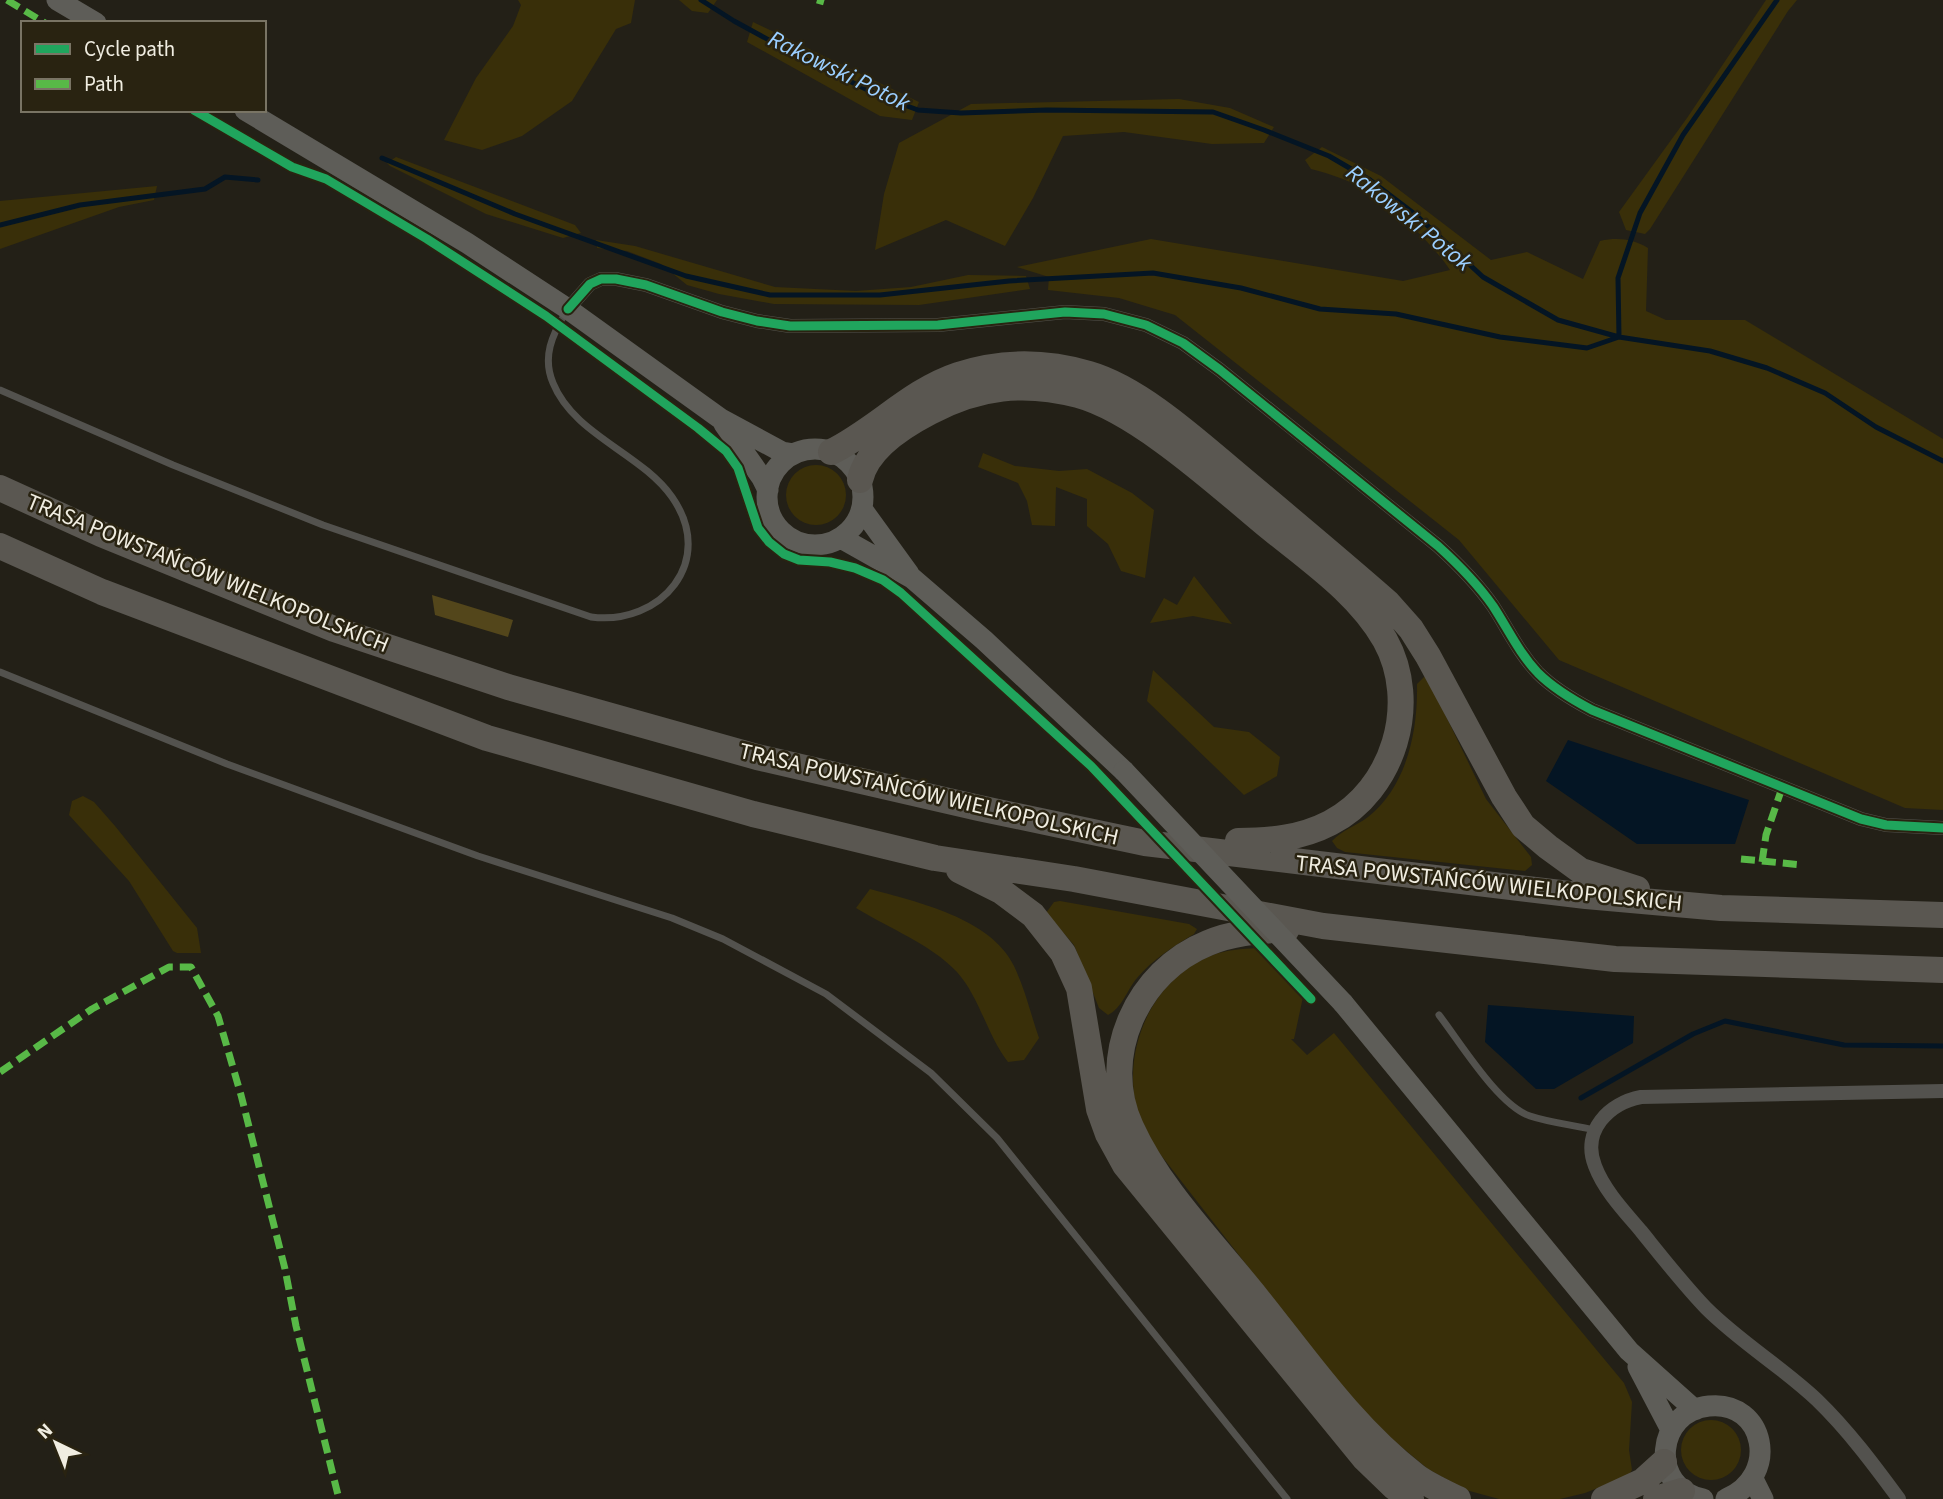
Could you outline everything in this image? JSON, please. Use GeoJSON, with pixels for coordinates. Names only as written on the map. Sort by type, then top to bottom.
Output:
{"type":"FeatureCollection","features":[{"type":"Feature","properties":{"kind":"highway"},"geometry":{"type":"LineString","coordinates":[[831,452],[863,434],[927,388],[987,367],[1022,363],[1058,367],[1091,374],[1119,387],[1197,442],[1387,602],[1411,629],[1428,656],[1504,797],[1523,826],[1548,848],[1581,871],[1616,884],[1721,908]]}},
{"type":"Feature","properties":{"kind":"highway"},"geometry":{"type":"LineString","coordinates":[[860,480],[864,466],[879,448],[918,418],[947,403],[983,391],[1019,386],[1049,388],[1081,396],[1148,431],[1212,480],[1339,586],[1365,612],[1386,641],[1398,673],[1402,708],[1395,745],[1379,778],[1358,802],[1332,822],[1299,836],[1265,841],[1145,843]]}},
{"type":"Feature","properties":{"kind":"highway","name":"TRASA POWSTAŃCÓW WIELKOPOLSKICH"},"geometry":{"type":"LineString","coordinates":[[0,488],[101,534],[334,629],[508,687],[757,757],[978,808],[1145,843],[1586,896],[1721,908],[1943,915]]}},
{"type":"Feature","properties":{"kind":"highway"},"geometry":{"type":"LineString","coordinates":[[0,547],[102,592],[487,738],[753,814],[935,858],[1074,879],[1323,926],[1615,959],[1943,970]]}},
{"type":"Feature","properties":{"kind":"highway"},"geometry":{"type":"LineString","coordinates":[[935,858],[1001,891],[1033,915],[1063,953],[1079,988],[1099,1109],[1108,1134],[1125,1166],[1365,1459],[1394,1487],[1412,1499]]}},
{"type":"Feature","properties":{"kind":"highway"},"geometry":{"type":"LineString","coordinates":[[1323,926],[1238,933],[1207,943],[1157,976],[1128,1020],[1121,1050],[1120,1090],[1129,1125],[1157,1175],[1326,1383],[1378,1443],[1418,1478],[1458,1499]]}},
{"type":"Feature","properties":{"kind":"highway"},"geometry":{"type":"LineString","coordinates":[[1604,1499],[1643,1481],[1664,1462]]}},
{"type":"Feature","properties":{"kind":"highway"},"geometry":{"type":"LineString","coordinates":[[1657,1499],[1693,1495]]}},
{"type":"Feature","properties":{"kind":"main road"},"geometry":{"type":"LineString","coordinates":[[57,0],[93,21]]}},
{"type":"Feature","properties":{"kind":"main road"},"geometry":{"type":"LineString","coordinates":[[248,112],[467,243],[568,309],[721,419],[782,452],[794,454]]}},
{"type":"Feature","properties":{"kind":"main road"},"geometry":{"type":"LineString","coordinates":[[721,419],[768,490]]}},
{"type":"Feature","properties":{"kind":"main road"},"geometry":{"type":"LineString","coordinates":[[806,450],[831,452],[844,458],[860,480],[862,509],[850,530],[841,538],[826,544],[810,545],[796,541],[782,533],[773,520],[768,505],[768,490],[773,475],[782,463],[794,454],[806,450]]}},
{"type":"Feature","properties":{"kind":"main road"},"geometry":{"type":"LineString","coordinates":[[862,509],[912,578]]}},
{"type":"Feature","properties":{"kind":"main road"},"geometry":{"type":"LineString","coordinates":[[841,538],[912,578],[984,640],[1124,771],[1343,1003],[1629,1351],[1695,1410]]}},
{"type":"Feature","properties":{"kind":"main road"},"geometry":{"type":"LineString","coordinates":[[1629,1351],[1671,1430]]}},
{"type":"Feature","properties":{"kind":"main road"},"geometry":{"type":"LineString","coordinates":[[1693,1495],[1671,1479],[1664,1462],[1666,1444],[1671,1430],[1680,1418],[1707,1406],[1722,1406],[1737,1411],[1748,1421],[1757,1433],[1761,1448],[1753,1479],[1742,1491],[1727,1499]]}},
{"type":"Feature","properties":{"kind":"main road"},"geometry":{"type":"LineString","coordinates":[[1753,1479],[1763,1499]]}},
{"type":"Feature","properties":{"kind":"street"},"geometry":{"type":"LineString","coordinates":[[568,309],[590,284],[601,279],[616,279],[646,285],[734,315],[790,326],[938,325],[1065,312],[1104,314],[1146,326],[1183,343],[1220,370],[1468,572],[1522,654],[1540,675],[1559,691],[1592,710],[1861,820],[1886,825],[1943,828]]}},
{"type":"Feature","properties":{"kind":"street"},"geometry":{"type":"LineString","coordinates":[[1899,1499],[1869,1458],[1820,1403],[1706,1307],[1655,1249],[1612,1195],[1594,1164],[1592,1141],[1601,1119],[1610,1110],[1629,1099],[1641,1097],[1943,1091]]}},
{"type":"Feature","properties":{"kind":"lane"},"geometry":{"type":"LineString","coordinates":[[0,390],[173,465],[323,525],[591,617],[626,617],[642,612],[670,592],[681,575],[687,554],[687,533],[682,515],[672,497],[658,482],[574,414],[552,382],[548,347],[568,309]]}},
{"type":"Feature","properties":{"kind":"lane"},"geometry":{"type":"LineString","coordinates":[[0,672],[227,764],[466,852],[672,918],[723,939],[826,994],[932,1073],[997,1138],[1287,1499]]}},
{"type":"Feature","properties":{"kind":"lane"},"geometry":{"type":"LineString","coordinates":[[1439,1015],[1491,1084],[1512,1105],[1528,1116],[1595,1130]]}},
{"type":"Feature","properties":{"kind":"shaded area"},"geometry":{"type":"Polygon","coordinates":[[[518,0],[635,0],[631,23],[616,29],[572,101],[522,136],[482,150],[444,140],[476,78],[513,26],[521,5],[518,0]]]}},
{"type":"Feature","properties":{"kind":"shaded area"},"geometry":{"type":"Polygon","coordinates":[[[679,0],[717,0],[708,13],[692,11],[679,0]]]}},
{"type":"Feature","properties":{"kind":"shaded area"},"geometry":{"type":"Polygon","coordinates":[[[1766,0],[1797,0],[1650,229],[1645,234],[1626,230],[1619,212],[1687,118],[1766,0]]]}},
{"type":"Feature","properties":{"kind":"shaded area"},"geometry":{"type":"Polygon","coordinates":[[[753,22],[919,102],[912,120],[880,116],[747,42],[753,22]]]}},
{"type":"Feature","properties":{"kind":"shaded area"},"geometry":{"type":"Polygon","coordinates":[[[1179,99],[1230,108],[1274,127],[1264,143],[1212,144],[1124,132],[1063,136],[1033,198],[1005,246],[946,220],[875,250],[884,194],[899,143],[971,104],[1179,99]]]}},
{"type":"Feature","properties":{"kind":"shaded area"},"geometry":{"type":"Polygon","coordinates":[[[1322,147],[1381,176],[1491,260],[1527,252],[1583,279],[1600,241],[1625,240],[1642,245],[1648,248],[1646,311],[1666,320],[1745,320],[1943,439],[1943,810],[1905,808],[1559,660],[1459,540],[1175,315],[1119,298],[1048,290],[1049,277],[1017,267],[1151,239],[1403,281],[1450,270],[1425,239],[1381,199],[1350,182],[1311,169],[1305,160],[1322,147]]]}},
{"type":"Feature","properties":{"kind":"shaded area"},"geometry":{"type":"Polygon","coordinates":[[[396,157],[575,225],[581,233],[563,238],[486,214],[387,163],[396,157]]]}},
{"type":"Feature","properties":{"kind":"shaded area"},"geometry":{"type":"Polygon","coordinates":[[[157,186],[154,200],[119,207],[0,249],[0,201],[157,186]]]}},
{"type":"Feature","properties":{"kind":"shaded area"},"geometry":{"type":"Polygon","coordinates":[[[596,240],[635,246],[775,287],[856,291],[911,287],[968,275],[1026,276],[1030,289],[919,305],[774,304],[687,285],[661,264],[627,251],[597,248],[596,240]]]}},
{"type":"Feature","properties":{"kind":"shaded area"},"geometry":{"type":"Polygon","coordinates":[[[983,453],[1015,466],[1059,471],[1087,469],[1132,493],[1154,510],[1145,578],[1121,571],[1108,544],[1087,526],[1087,499],[1056,487],[1055,526],[1032,525],[1027,501],[1018,483],[978,467],[983,453]]]}},
{"type":"Feature","properties":{"kind":"shaded area"},"geometry":{"type":"Polygon","coordinates":[[[816,465],[837,474],[846,495],[837,516],[816,525],[795,516],[786,495],[795,474],[816,465]]]}},
{"type":"Feature","properties":{"kind":"shaded area"},"geometry":{"type":"Polygon","coordinates":[[[1194,576],[1232,624],[1193,616],[1150,623],[1164,598],[1177,605],[1194,576]]]}},
{"type":"Feature","properties":{"kind":"shaded area"},"geometry":{"type":"Polygon","coordinates":[[[432,595],[513,620],[508,637],[435,615],[432,595]]]}},
{"type":"Feature","properties":{"kind":"shaded area"},"geometry":{"type":"Polygon","coordinates":[[[1153,670],[1214,727],[1249,732],[1280,757],[1277,776],[1244,795],[1147,701],[1153,670]]]}},
{"type":"Feature","properties":{"kind":"shaded area"},"geometry":{"type":"Polygon","coordinates":[[[1426,675],[1486,799],[1531,857],[1532,865],[1525,871],[1345,852],[1337,848],[1332,841],[1368,817],[1392,790],[1408,756],[1415,720],[1417,684],[1426,675]]]}},
{"type":"Feature","properties":{"kind":"shaded area"},"geometry":{"type":"Polygon","coordinates":[[[83,796],[94,802],[115,826],[197,928],[201,953],[173,951],[129,881],[69,815],[72,801],[83,796]]]}},
{"type":"Feature","properties":{"kind":"shaded area"},"geometry":{"type":"Polygon","coordinates":[[[870,889],[951,914],[971,924],[1003,949],[1018,975],[1039,1038],[1024,1060],[1008,1062],[965,982],[946,962],[922,945],[856,908],[870,889]]]}},
{"type":"Feature","properties":{"kind":"shaded area"},"geometry":{"type":"Polygon","coordinates":[[[1054,902],[1189,924],[1197,929],[1194,934],[1164,953],[1143,971],[1117,1008],[1108,1015],[1099,1008],[1074,945],[1046,913],[1054,902]]]}},
{"type":"Feature","properties":{"kind":"shaded area"},"geometry":{"type":"Polygon","coordinates":[[[1256,948],[1303,997],[1294,1039],[1291,1039],[1307,1055],[1334,1033],[1624,1383],[1632,1402],[1629,1450],[1632,1470],[1628,1476],[1585,1493],[1560,1499],[1499,1499],[1466,1490],[1428,1469],[1386,1434],[1348,1395],[1157,1150],[1137,1112],[1133,1083],[1134,1060],[1147,1017],[1174,980],[1192,966],[1218,953],[1256,948]]]}},
{"type":"Feature","properties":{"kind":"shaded area"},"geometry":{"type":"Polygon","coordinates":[[[1711,1420],[1728,1425],[1736,1433],[1741,1450],[1736,1467],[1728,1475],[1711,1480],[1694,1475],[1686,1467],[1681,1450],[1686,1433],[1694,1425],[1711,1420]]]}},
{"type":"Feature","properties":{"kind":"water"},"geometry":{"type":"Polygon","coordinates":[[[1568,740],[1749,800],[1735,844],[1637,844],[1546,781],[1568,740]]]}},
{"type":"Feature","properties":{"kind":"water"},"geometry":{"type":"Polygon","coordinates":[[[1488,1005],[1634,1016],[1633,1043],[1554,1089],[1536,1089],[1485,1042],[1488,1005]]]}},
{"type":"Feature","properties":{"kind":"waterway","name":"Rakowski Potok"},"geometry":{"type":"LineString","coordinates":[[701,0],[800,57],[880,96],[918,110],[961,113],[1047,110],[1213,112],[1264,130],[1329,156],[1370,180],[1416,215],[1483,277],[1558,320],[1619,337],[1710,351],[1767,368],[1825,393],[1876,427],[1943,461]]}},
{"type":"Feature","properties":{"kind":"waterway"},"geometry":{"type":"LineString","coordinates":[[382,158],[515,214],[686,276],[770,295],[880,295],[1009,281],[1153,273],[1241,288],[1320,309],[1396,314],[1500,337],[1587,348],[1619,337],[1618,278],[1640,213],[1683,135],[1777,0]]}},
{"type":"Feature","properties":{"kind":"waterway"},"geometry":{"type":"LineString","coordinates":[[0,225],[80,205],[205,189],[225,177],[258,180]]}},
{"type":"Feature","properties":{"kind":"waterway"},"geometry":{"type":"LineString","coordinates":[[1581,1098],[1693,1034],[1725,1021],[1844,1045],[1943,1046]]}},
{"type":"Feature","properties":{"kind":"marked path"},"geometry":{"type":"LineString","coordinates":[[7,0],[42,21]]}},
{"type":"Feature","properties":{"kind":"marked path"},"geometry":{"type":"LineString","coordinates":[[817,0],[824,2]]}},
{"type":"Feature","properties":{"kind":"marked path"},"geometry":{"type":"LineString","coordinates":[[1762,862],[1766,835],[1782,788]]}},
{"type":"Feature","properties":{"kind":"marked path"},"geometry":{"type":"LineString","coordinates":[[1741,859],[1803,865]]}},
{"type":"Feature","properties":{"kind":"marked path"},"geometry":{"type":"LineString","coordinates":[[0,1072],[92,1009],[169,967],[191,967],[218,1016],[241,1095],[339,1499]]}},
{"type":"Feature","properties":{"kind":"cycle path"},"geometry":{"type":"LineString","coordinates":[[197,112],[292,167],[326,179],[427,239],[546,316],[698,428],[726,451],[738,468],[758,528],[769,542],[784,554],[799,560],[830,562],[855,568],[883,580],[901,593],[1091,766],[1311,999]]}},
{"type":"Feature","properties":{"kind":"cycle path"},"geometry":{"type":"LineString","coordinates":[[568,309],[590,284],[601,279],[616,279],[646,285],[722,312],[790,326],[938,325],[1065,312],[1104,314],[1146,325],[1183,343],[1220,370],[1438,546],[1487,598],[1531,665],[1571,698],[1592,710],[1861,819],[1886,825],[1943,828]]}}]}
